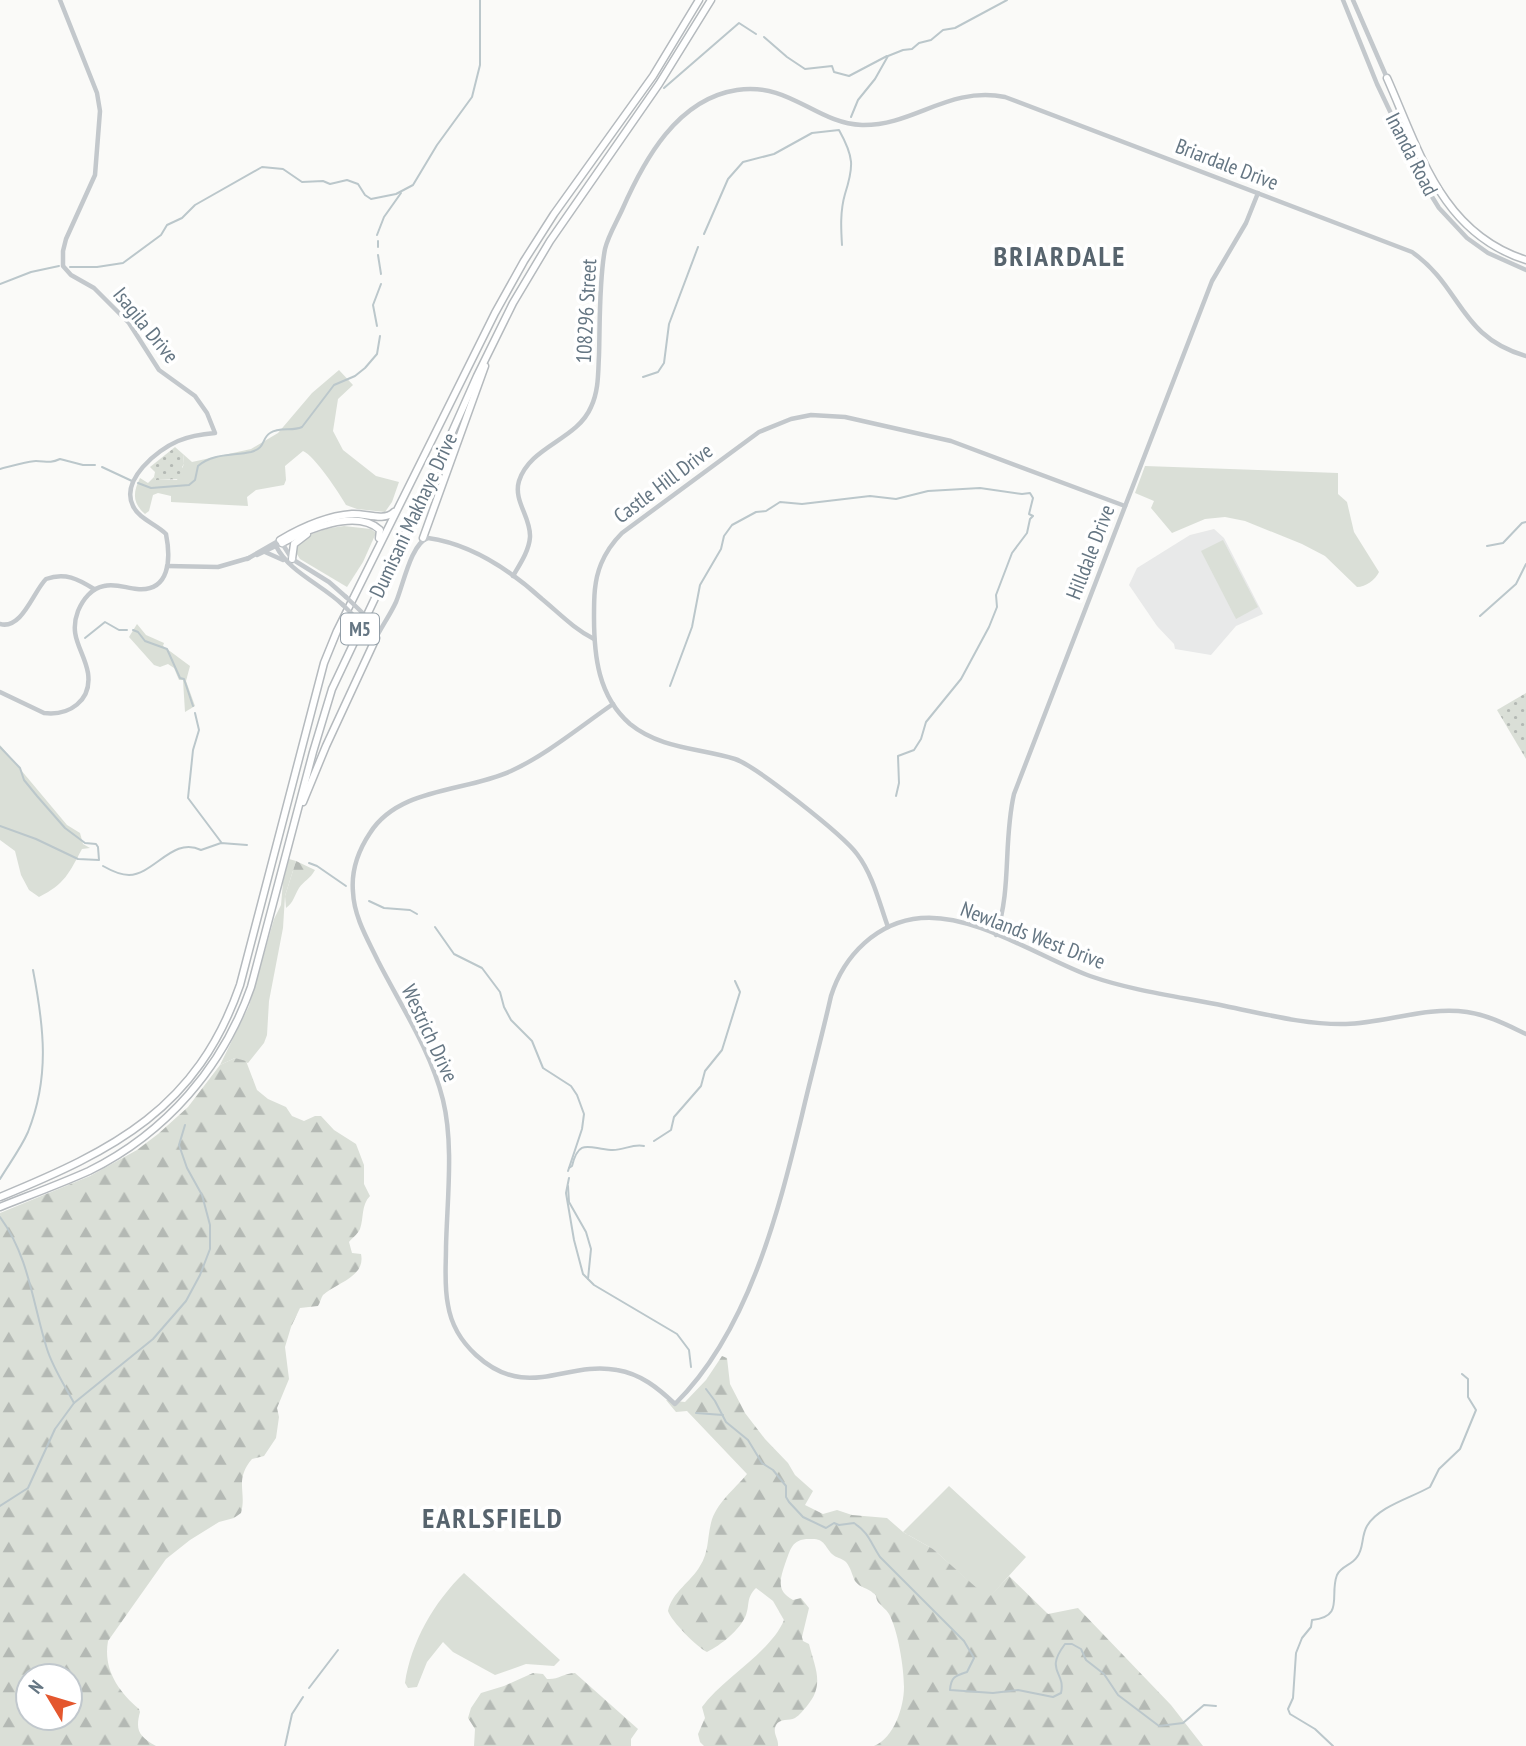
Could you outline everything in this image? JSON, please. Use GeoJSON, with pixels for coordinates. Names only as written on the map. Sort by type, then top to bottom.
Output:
{"type":"FeatureCollection","features":[{"type":"Feature","properties":{"kind":"main road","name":"Dumisani Makhaye Drive"},"geometry":{"type":"LineString","coordinates":[[0,1196],[65,1170],[129,1135],[159,1110],[188,1080],[219,1034],[240,985],[324,663],[356,592],[495,313],[524,261],[554,214],[653,76],[699,0]]}},
{"type":"Feature","properties":{"kind":"main road","name":"Dumisani Makhaye Drive"},"geometry":{"type":"LineString","coordinates":[[0,1207],[74,1178],[124,1151],[169,1116],[206,1074],[230,1036],[247,999],[268,928],[332,689],[497,335],[524,284],[562,221],[659,84],[712,0]]}},
{"type":"Feature","properties":{"kind":"main road","name":"Inanda Road"},"geometry":{"type":"LineString","coordinates":[[1387,78],[1434,182],[1447,204],[1462,222],[1480,237],[1495,247],[1526,260]]}},
{"type":"Feature","properties":{"kind":"main road"},"geometry":{"type":"LineString","coordinates":[[423,538],[497,335]]}},
{"type":"Feature","properties":{"kind":"main road"},"geometry":{"type":"LineString","coordinates":[[278,543],[324,519],[365,513],[389,516],[399,505]]}},
{"type":"Feature","properties":{"kind":"main road"},"geometry":{"type":"LineString","coordinates":[[278,543],[314,528],[348,522],[375,525],[380,530],[380,537],[356,592]]}},
{"type":"Feature","properties":{"kind":"main road"},"geometry":{"type":"LineString","coordinates":[[289,561],[294,544],[314,528]]}},
{"type":"Feature","properties":{"kind":"main road"},"geometry":{"type":"LineString","coordinates":[[292,831],[326,746],[376,638]]}},
{"type":"Feature","properties":{"kind":"street","name":"Isagila Drive"},"geometry":{"type":"LineString","coordinates":[[60,0],[97,93],[100,111],[95,175],[66,239],[63,266],[71,275],[94,288],[129,323],[153,363],[171,380],[195,396],[207,413],[215,433],[185,439],[170,446],[144,467],[132,487],[130,496],[134,510],[166,534],[167,566]]}},
{"type":"Feature","properties":{"kind":"street","name":"Inanda Road"},"geometry":{"type":"LineString","coordinates":[[1343,0],[1377,83],[1426,187],[1439,208],[1467,238],[1488,253],[1526,270]]}},
{"type":"Feature","properties":{"kind":"street","name":"Inanda Road"},"geometry":{"type":"LineString","coordinates":[[1353,0],[1387,78]]}},
{"type":"Feature","properties":{"kind":"street","name":"108296 Street"},"geometry":{"type":"LineString","coordinates":[[513,576],[526,553],[530,537],[519,497],[519,481],[530,463],[581,424],[590,409],[598,379],[606,249],[638,176],[668,131],[684,115],[709,98],[735,90],[755,88],[786,95],[839,121],[878,125]]}},
{"type":"Feature","properties":{"kind":"street","name":"Briardale Drive"},"geometry":{"type":"LineString","coordinates":[[878,125],[957,98],[977,94],[999,96],[1412,252],[1438,274],[1479,332],[1499,346],[1526,356]]}},
{"type":"Feature","properties":{"kind":"street","name":"Hilldale Drive"},"geometry":{"type":"LineString","coordinates":[[996,935],[1005,902],[1009,820],[1014,794],[1212,281],[1246,223],[1258,193]]}},
{"type":"Feature","properties":{"kind":"street","name":"Castle Hill Drive"},"geometry":{"type":"LineString","coordinates":[[888,927],[870,878],[857,854],[809,812],[743,762],[656,740],[627,721],[613,704],[599,673],[594,639],[594,589],[606,554],[622,533],[746,441],[790,419],[830,415],[951,441],[1125,506]]}},
{"type":"Feature","properties":{"kind":"street"},"geometry":{"type":"LineString","coordinates":[[278,543],[289,561],[343,605],[376,638],[397,600],[413,554],[423,538],[443,540],[471,551],[513,576],[575,628],[594,639]]}},
{"type":"Feature","properties":{"kind":"street"},"geometry":{"type":"LineString","coordinates":[[247,559],[278,543]]}},
{"type":"Feature","properties":{"kind":"street"},"geometry":{"type":"LineString","coordinates":[[0,692],[44,713],[59,714],[76,706],[87,691],[88,672],[75,636],[76,618],[83,602],[94,589],[109,585],[151,589],[160,582],[167,566],[218,567],[247,559],[278,543]]}},
{"type":"Feature","properties":{"kind":"street"},"geometry":{"type":"LineString","coordinates":[[264,552],[321,576],[380,630]]}},
{"type":"Feature","properties":{"kind":"street"},"geometry":{"type":"LineString","coordinates":[[0,624],[10,625],[14,622],[46,579],[64,575],[94,589]]}},
{"type":"Feature","properties":{"kind":"street","name":"Westrich Drive"},"geometry":{"type":"LineString","coordinates":[[613,704],[511,771],[409,801],[395,808],[377,824],[361,847],[355,864],[353,893],[359,920],[428,1059],[443,1102],[447,1148],[446,1291],[447,1305],[459,1334],[475,1354],[505,1373],[541,1378],[595,1369],[618,1370],[643,1378],[675,1404]]}},
{"type":"Feature","properties":{"kind":"street","name":"Newlands West Drive"},"geometry":{"type":"LineString","coordinates":[[675,1404],[707,1367],[749,1289],[782,1191],[838,977],[860,946],[888,927],[912,920],[947,919],[996,935],[1102,980],[1294,1020],[1347,1024],[1457,1011],[1485,1016],[1526,1034]]}},
{"type":"Feature","properties":{"kind":"shaded area"},"geometry":{"type":"Polygon","coordinates":[[[1214,529],[1224,538],[1263,614],[1236,626],[1211,655],[1175,649],[1174,644],[1157,626],[1129,585],[1137,568],[1190,535],[1214,529]]]}},
{"type":"Feature","properties":{"kind":"green space"},"geometry":{"type":"Polygon","coordinates":[[[339,370],[353,385],[338,399],[333,431],[343,450],[376,476],[399,482],[392,502],[385,512],[346,505],[320,467],[303,451],[285,466],[284,485],[256,490],[247,497],[248,506],[171,502],[171,496],[158,493],[153,495],[149,511],[145,514],[138,506],[135,493],[140,478],[148,483],[154,477],[156,480],[177,480],[184,464],[183,454],[192,462],[251,449],[278,433],[312,393],[339,370]]]}},
{"type":"Feature","properties":{"kind":"green space"},"geometry":{"type":"Polygon","coordinates":[[[175,447],[183,454],[182,479],[156,480],[155,472],[150,467],[175,447]]]}},
{"type":"Feature","properties":{"kind":"green space"},"geometry":{"type":"Polygon","coordinates":[[[1145,466],[1338,473],[1338,494],[1347,502],[1354,532],[1379,572],[1370,582],[1357,587],[1325,556],[1245,521],[1225,517],[1205,519],[1172,533],[1151,508],[1154,501],[1135,493],[1145,466]]]}},
{"type":"Feature","properties":{"kind":"green space"},"geometry":{"type":"Polygon","coordinates":[[[344,526],[371,529],[376,533],[363,562],[347,587],[300,559],[295,551],[309,536],[344,526]]]}},
{"type":"Feature","properties":{"kind":"green space"},"geometry":{"type":"Polygon","coordinates":[[[1223,540],[1258,607],[1236,619],[1201,551],[1223,540]]]}},
{"type":"Feature","properties":{"kind":"green space"},"geometry":{"type":"Polygon","coordinates":[[[137,624],[146,635],[164,643],[163,646],[190,666],[186,681],[195,706],[185,712],[183,680],[179,680],[174,668],[168,664],[160,667],[154,665],[129,637],[137,624]]]}},
{"type":"Feature","properties":{"kind":"green space"},"geometry":{"type":"Polygon","coordinates":[[[1526,693],[1526,759],[1497,710],[1526,693]]]}},
{"type":"Feature","properties":{"kind":"green space"},"geometry":{"type":"Polygon","coordinates":[[[0,745],[67,825],[80,833],[83,844],[90,848],[82,849],[65,877],[39,897],[29,890],[21,875],[15,851],[0,840],[0,745]]]}},
{"type":"Feature","properties":{"kind":"green space"},"geometry":{"type":"Polygon","coordinates":[[[289,859],[296,861],[285,896],[283,928],[269,1001],[267,1035],[248,1063],[235,1058],[220,1065],[249,1006],[274,919],[281,905],[289,859]]]}},
{"type":"Feature","properties":{"kind":"green space"},"geometry":{"type":"Polygon","coordinates":[[[296,861],[315,870],[286,908],[285,896],[296,861]]]}},
{"type":"Feature","properties":{"kind":"green space"},"geometry":{"type":"Polygon","coordinates":[[[235,1058],[246,1061],[257,1090],[268,1099],[286,1107],[292,1116],[304,1121],[321,1116],[334,1130],[356,1144],[364,1165],[364,1184],[370,1196],[364,1207],[360,1229],[349,1242],[352,1253],[361,1254],[361,1262],[355,1274],[323,1295],[318,1306],[300,1308],[285,1347],[289,1379],[277,1408],[279,1417],[276,1438],[264,1456],[252,1459],[247,1466],[242,1480],[241,1513],[219,1522],[166,1559],[108,1641],[108,1661],[114,1679],[139,1709],[140,1732],[156,1746],[0,1746],[0,1213],[90,1176],[137,1150],[188,1107],[220,1065],[235,1058]]]}},
{"type":"Feature","properties":{"kind":"green space"},"geometry":{"type":"Polygon","coordinates":[[[722,1356],[727,1358],[730,1384],[745,1413],[795,1475],[813,1491],[805,1505],[823,1514],[837,1510],[852,1515],[887,1518],[903,1532],[933,1549],[988,1598],[1009,1576],[1048,1614],[1078,1608],[1171,1705],[1203,1746],[874,1746],[892,1729],[902,1704],[903,1670],[895,1629],[889,1614],[871,1591],[855,1581],[846,1562],[832,1554],[822,1542],[805,1539],[793,1546],[783,1569],[781,1584],[784,1593],[793,1600],[801,1598],[809,1608],[802,1637],[803,1641],[809,1644],[816,1669],[816,1691],[797,1717],[780,1721],[776,1725],[778,1746],[704,1746],[698,1734],[705,1718],[702,1707],[769,1643],[784,1620],[773,1601],[756,1588],[739,1626],[724,1641],[707,1652],[685,1634],[668,1611],[673,1598],[703,1561],[711,1523],[717,1509],[747,1474],[687,1411],[676,1412],[666,1400],[685,1402],[706,1380],[722,1356]]]}},
{"type":"Feature","properties":{"kind":"green space"},"geometry":{"type":"Polygon","coordinates":[[[949,1486],[1026,1557],[988,1599],[933,1549],[903,1532],[949,1486]]]}},
{"type":"Feature","properties":{"kind":"green space"},"geometry":{"type":"Polygon","coordinates":[[[464,1573],[560,1660],[554,1666],[526,1664],[495,1675],[453,1652],[443,1642],[427,1662],[417,1687],[408,1688],[405,1683],[408,1668],[418,1638],[443,1597],[464,1573]]]}},
{"type":"Feature","properties":{"kind":"green space"},"geometry":{"type":"Polygon","coordinates":[[[533,1673],[543,1674],[547,1679],[551,1679],[575,1673],[638,1729],[631,1739],[631,1746],[474,1746],[475,1729],[468,1718],[481,1693],[533,1673]]]}},
{"type":"Feature","properties":{"kind":"waterway"},"geometry":{"type":"LineString","coordinates":[[70,267],[123,263],[195,205],[262,167],[283,169],[302,182],[323,181],[330,184],[347,180],[358,184],[371,199],[396,194],[413,185],[437,145],[472,97],[480,65],[480,0]]}},
{"type":"Feature","properties":{"kind":"waterway"},"geometry":{"type":"LineString","coordinates":[[851,117],[858,100],[875,79],[888,56],[912,49],[919,43],[931,40],[943,30],[955,28],[1007,0]]}},
{"type":"Feature","properties":{"kind":"waterway"},"geometry":{"type":"LineString","coordinates":[[664,88],[739,23],[756,34]]}},
{"type":"Feature","properties":{"kind":"waterway"},"geometry":{"type":"LineString","coordinates":[[764,37],[805,69],[832,66],[834,72],[849,76],[887,56]]}},
{"type":"Feature","properties":{"kind":"waterway"},"geometry":{"type":"LineString","coordinates":[[704,234],[728,179],[743,162],[774,154],[812,133],[839,130],[848,147],[851,162],[842,207],[842,245]]}},
{"type":"Feature","properties":{"kind":"waterway"},"geometry":{"type":"LineString","coordinates":[[377,235],[384,217],[401,193]]}},
{"type":"Feature","properties":{"kind":"waterway"},"geometry":{"type":"LineString","coordinates":[[378,241],[378,247]]}},
{"type":"Feature","properties":{"kind":"waterway"},"geometry":{"type":"LineString","coordinates":[[643,377],[658,372],[664,363],[669,324],[698,247]]}},
{"type":"Feature","properties":{"kind":"waterway"},"geometry":{"type":"LineString","coordinates":[[378,255],[381,274]]}},
{"type":"Feature","properties":{"kind":"waterway"},"geometry":{"type":"LineString","coordinates":[[0,284],[31,272],[59,266]]}},
{"type":"Feature","properties":{"kind":"waterway"},"geometry":{"type":"LineString","coordinates":[[377,326],[373,305],[381,284]]}},
{"type":"Feature","properties":{"kind":"waterway"},"geometry":{"type":"LineString","coordinates":[[138,483],[151,488],[189,485],[195,480],[198,466],[204,462],[217,457],[251,452],[259,448],[267,435],[274,431],[302,427],[334,385],[355,376],[365,368],[377,354],[380,336]]}},
{"type":"Feature","properties":{"kind":"waterway"},"geometry":{"type":"LineString","coordinates":[[0,469],[33,461],[50,462],[60,459],[95,465]]}},
{"type":"Feature","properties":{"kind":"waterway"},"geometry":{"type":"LineString","coordinates":[[102,467],[132,481]]}},
{"type":"Feature","properties":{"kind":"waterway"},"geometry":{"type":"LineString","coordinates":[[670,686],[692,627],[700,585],[721,549],[724,536],[732,525],[756,512],[766,511],[780,502],[802,504],[870,496],[896,499],[928,491],[980,488],[1030,493],[1033,498],[1029,514],[1033,516],[1027,533],[1012,553],[996,595],[997,607],[989,627],[961,679],[926,722],[921,739],[914,750],[898,756],[899,783],[896,796]]}},
{"type":"Feature","properties":{"kind":"waterway"},"geometry":{"type":"LineString","coordinates":[[1487,546],[1503,543],[1526,522]]}},
{"type":"Feature","properties":{"kind":"waterway"},"geometry":{"type":"LineString","coordinates":[[1480,616],[1516,584],[1526,564]]}},
{"type":"Feature","properties":{"kind":"waterway"},"geometry":{"type":"LineString","coordinates":[[85,638],[105,622],[119,630],[127,630]]}},
{"type":"Feature","properties":{"kind":"waterway"},"geometry":{"type":"LineString","coordinates":[[133,630],[145,641],[167,649],[180,678],[184,679],[193,706]]}},
{"type":"Feature","properties":{"kind":"waterway"},"geometry":{"type":"LineString","coordinates":[[195,713],[199,730],[193,750],[188,798],[221,842]]}},
{"type":"Feature","properties":{"kind":"waterway"},"geometry":{"type":"LineString","coordinates":[[0,747],[20,768],[24,780],[65,828],[85,843],[96,844],[99,860],[78,859],[0,826]]}},
{"type":"Feature","properties":{"kind":"waterway"},"geometry":{"type":"LineString","coordinates":[[103,866],[129,875],[147,869],[182,848],[201,850],[221,843],[247,845]]}},
{"type":"Feature","properties":{"kind":"waterway"},"geometry":{"type":"LineString","coordinates":[[309,863],[346,886]]}},
{"type":"Feature","properties":{"kind":"waterway"},"geometry":{"type":"LineString","coordinates":[[369,901],[384,908],[410,910],[417,914]]}},
{"type":"Feature","properties":{"kind":"waterway"},"geometry":{"type":"LineString","coordinates":[[435,927],[454,954],[482,968],[500,992],[511,1020],[532,1041],[543,1068],[571,1086],[577,1095],[584,1114],[582,1129],[568,1171]]}},
{"type":"Feature","properties":{"kind":"waterway"},"geometry":{"type":"LineString","coordinates":[[0,1179],[28,1132],[40,1092],[42,1032],[33,970]]}},
{"type":"Feature","properties":{"kind":"waterway"},"geometry":{"type":"LineString","coordinates":[[654,1141],[671,1130],[674,1117],[701,1086],[705,1071],[722,1050],[740,992],[735,981]]}},
{"type":"Feature","properties":{"kind":"waterway"},"geometry":{"type":"LineString","coordinates":[[0,1506],[28,1488],[55,1429],[74,1403],[153,1339],[186,1301],[200,1275],[210,1249],[210,1225],[202,1195],[187,1168],[179,1145],[185,1125]]}},
{"type":"Feature","properties":{"kind":"waterway"},"geometry":{"type":"LineString","coordinates":[[569,1168],[582,1148],[615,1150],[644,1146]]}},
{"type":"Feature","properties":{"kind":"waterway"},"geometry":{"type":"LineString","coordinates":[[569,1178],[566,1193],[583,1274],[594,1285],[677,1334],[689,1350],[691,1367]]}},
{"type":"Feature","properties":{"kind":"waterway"},"geometry":{"type":"LineString","coordinates":[[568,1186],[569,1202],[586,1232],[591,1249],[588,1279]]}},
{"type":"Feature","properties":{"kind":"waterway"},"geometry":{"type":"LineString","coordinates":[[0,1217],[18,1248],[50,1356],[74,1403]]}},
{"type":"Feature","properties":{"kind":"waterway"},"geometry":{"type":"LineString","coordinates":[[1333,1746],[1315,1729],[1290,1714],[1288,1709],[1293,1698],[1296,1653],[1302,1638],[1311,1627],[1312,1620],[1329,1615],[1332,1610],[1337,1575],[1359,1554],[1365,1530],[1372,1519],[1387,1508],[1430,1487],[1439,1469],[1460,1449],[1476,1410],[1468,1397],[1468,1379],[1462,1374]]}},
{"type":"Feature","properties":{"kind":"waterway"},"geometry":{"type":"LineString","coordinates":[[706,1389],[726,1422],[748,1440],[762,1463],[773,1470],[786,1486],[786,1497],[803,1517],[826,1528],[834,1523],[854,1523],[866,1534],[880,1557],[964,1641],[974,1658],[967,1672],[951,1682],[950,1690],[993,1693],[1018,1690],[1053,1697],[1061,1693],[1062,1686],[1056,1660],[1065,1644],[1072,1644],[1081,1649],[1086,1660],[1104,1674],[1118,1695],[1159,1726],[1183,1723],[1204,1705],[1216,1706]]}},
{"type":"Feature","properties":{"kind":"waterway"},"geometry":{"type":"LineString","coordinates":[[696,1413],[723,1415]]}},
{"type":"Feature","properties":{"kind":"waterway"},"geometry":{"type":"LineString","coordinates":[[309,1688],[338,1650]]}},
{"type":"Feature","properties":{"kind":"waterway"},"geometry":{"type":"LineString","coordinates":[[285,1746],[292,1714],[303,1697]]}},
{"type":"Feature","properties":{"kind":"district","name":"BRIARDALE"},"geometry":{"type":"Point","coordinates":[1060,255]}},
{"type":"Feature","properties":{"kind":"district","name":"EARLSFIELD"},"geometry":{"type":"Point","coordinates":[493,1517]}}]}
